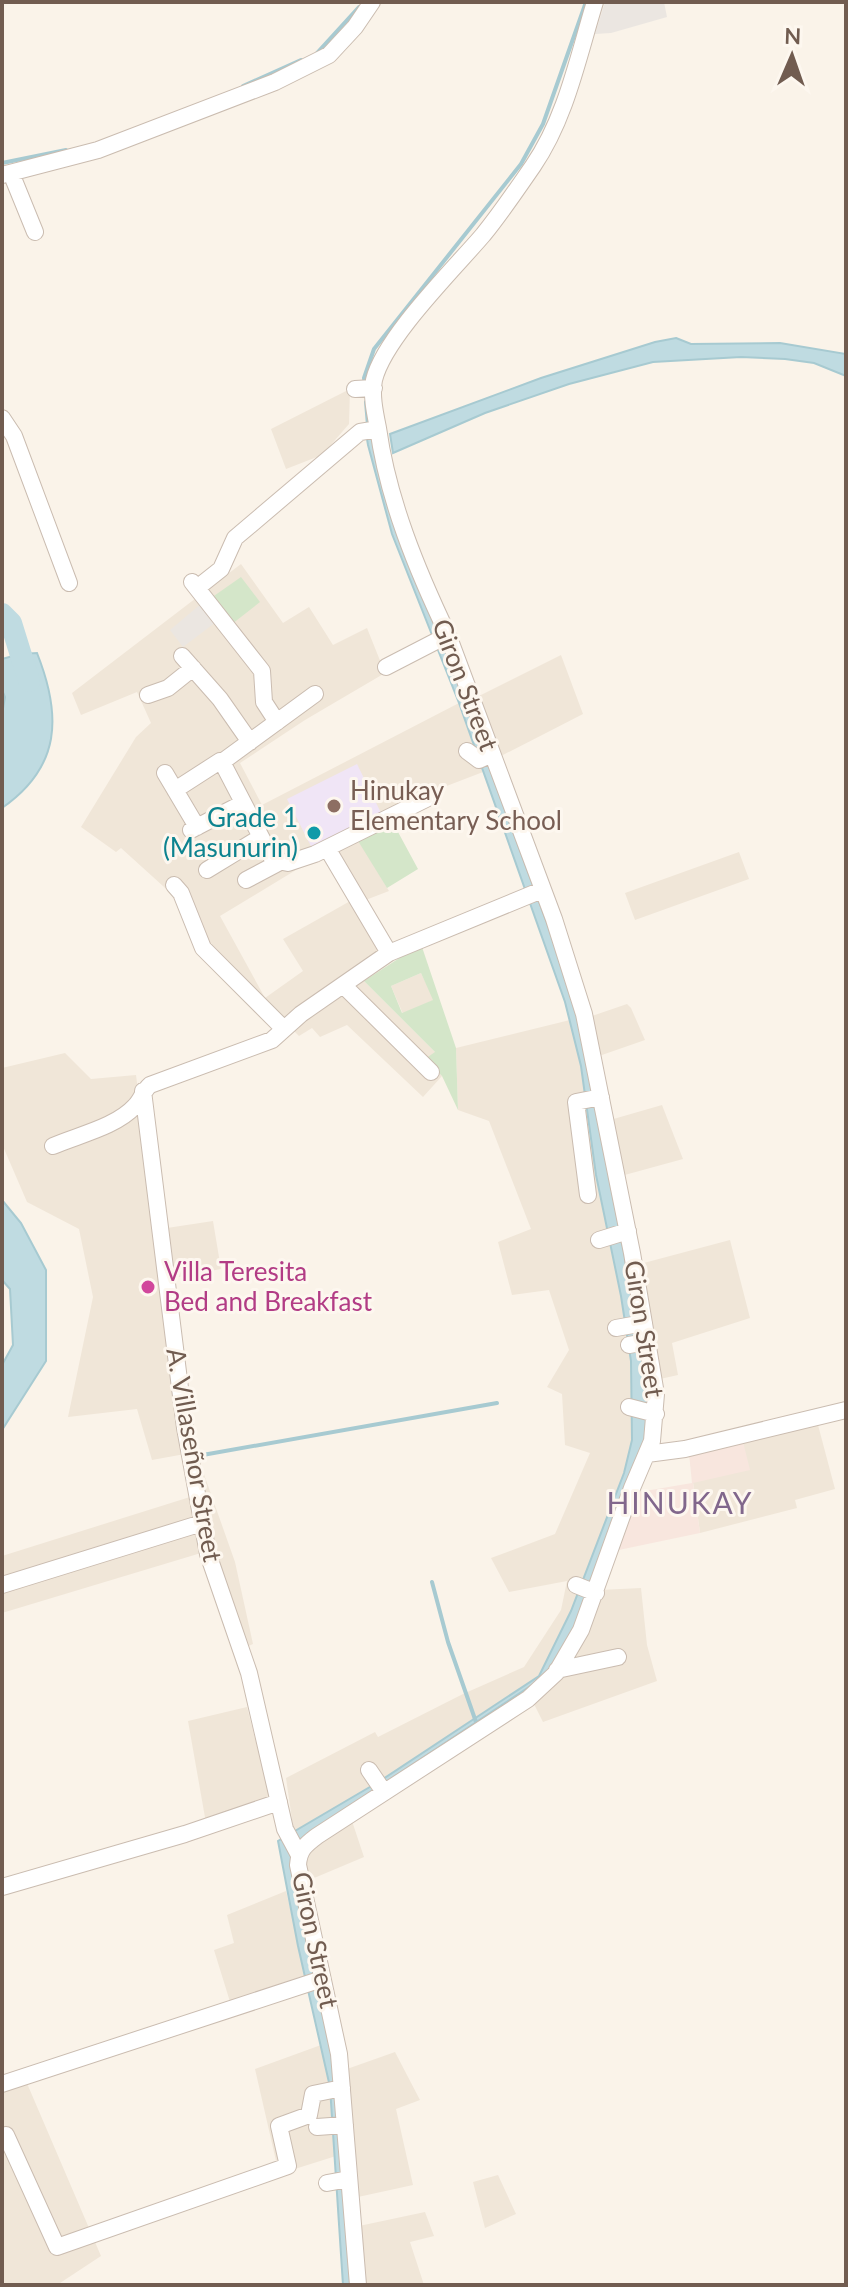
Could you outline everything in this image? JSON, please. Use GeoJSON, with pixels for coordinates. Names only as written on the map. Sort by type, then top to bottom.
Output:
{"type":"FeatureCollection","features":[{"type":"Feature","properties":{"kind":"street"},"geometry":{"type":"LineString","coordinates":[[35,232],[7,174],[98,150],[199,114],[275,82],[329,55],[355,27],[372,2]]}},
{"type":"Feature","properties":{"kind":"street"},"geometry":{"type":"LineString","coordinates":[[355,389],[374,388],[388,347],[486,231],[534,163],[556,126],[595,2]]}},
{"type":"Feature","properties":{"kind":"street","name":"Giron Street"},"geometry":{"type":"LineString","coordinates":[[292,1842],[303,1847],[378,1783],[510,1712],[557,1670],[581,1630],[588,1590],[627,1480],[647,1454],[652,1441],[655,1384],[631,1326],[614,1235],[584,1014],[557,927],[535,893],[481,755],[440,638],[380,447],[369,430],[374,388]]}},
{"type":"Feature","properties":{"kind":"street"},"geometry":{"type":"LineString","coordinates":[[2,418],[14,436],[69,583]]}},
{"type":"Feature","properties":{"kind":"street"},"geometry":{"type":"LineString","coordinates":[[277,722],[264,702],[262,671],[194,585],[221,569],[235,538],[369,430]]}},
{"type":"Feature","properties":{"kind":"street"},"geometry":{"type":"LineString","coordinates":[[386,667],[440,638]]}},
{"type":"Feature","properties":{"kind":"street"},"geometry":{"type":"LineString","coordinates":[[148,695],[168,688],[188,662],[228,709],[250,742]]}},
{"type":"Feature","properties":{"kind":"street"},"geometry":{"type":"LineString","coordinates":[[315,694],[222,762],[273,860],[288,863],[327,848],[430,797]]}},
{"type":"Feature","properties":{"kind":"street"},"geometry":{"type":"LineString","coordinates":[[175,790],[220,761]]}},
{"type":"Feature","properties":{"kind":"street"},"geometry":{"type":"LineString","coordinates":[[165,773],[194,828],[243,803]]}},
{"type":"Feature","properties":{"kind":"street"},"geometry":{"type":"LineString","coordinates":[[207,870],[261,837]]}},
{"type":"Feature","properties":{"kind":"street"},"geometry":{"type":"LineString","coordinates":[[327,848],[389,953]]}},
{"type":"Feature","properties":{"kind":"street"},"geometry":{"type":"LineString","coordinates":[[246,880],[280,862]]}},
{"type":"Feature","properties":{"kind":"street"},"geometry":{"type":"LineString","coordinates":[[174,885],[181,893],[203,948],[284,1029]]}},
{"type":"Feature","properties":{"kind":"street"},"geometry":{"type":"LineString","coordinates":[[53,1146],[116,1119],[137,1105],[143,1091],[150,1085],[272,1040],[389,953],[535,893]]}},
{"type":"Feature","properties":{"kind":"street"},"geometry":{"type":"LineString","coordinates":[[343,985],[431,1072]]}},
{"type":"Feature","properties":{"kind":"street","name":"A. Villaseñor Street"},"geometry":{"type":"LineString","coordinates":[[143,1091],[185,1428],[208,1554],[249,1673],[279,1802],[292,1842]]}},
{"type":"Feature","properties":{"kind":"street"},"geometry":{"type":"LineString","coordinates":[[588,1195],[576,1102],[595,1098]]}},
{"type":"Feature","properties":{"kind":"street"},"geometry":{"type":"LineString","coordinates":[[629,1407],[653,1413]]}},
{"type":"Feature","properties":{"kind":"street"},"geometry":{"type":"LineString","coordinates":[[647,1454],[685,1449],[846,1410]]}},
{"type":"Feature","properties":{"kind":"street"},"geometry":{"type":"LineString","coordinates":[[2,1585],[202,1523]]}},
{"type":"Feature","properties":{"kind":"street"},"geometry":{"type":"LineString","coordinates":[[557,1670],[618,1657]]}},
{"type":"Feature","properties":{"kind":"street"},"geometry":{"type":"LineString","coordinates":[[2,1887],[185,1834],[279,1802]]}},
{"type":"Feature","properties":{"kind":"street","name":"Giron Street"},"geometry":{"type":"LineString","coordinates":[[292,1842],[316,1981],[339,2054],[336,2089],[342,2126],[340,2181],[358,2285]]}},
{"type":"Feature","properties":{"kind":"street"},"geometry":{"type":"LineString","coordinates":[[2,2084],[316,1981]]}},
{"type":"Feature","properties":{"kind":"street"},"geometry":{"type":"LineString","coordinates":[[6,2135],[57,2247],[288,2166],[279,2126],[309,2115],[313,2094],[336,2089]]}},
{"type":"Feature","properties":{"kind":"street"},"geometry":{"type":"LineString","coordinates":[[317,2127],[342,2126]]}},
{"type":"Feature","properties":{"kind":"shaded area"},"geometry":{"type":"Polygon","coordinates":[[[605,2],[664,2],[667,17],[611,33],[595,34],[605,2]]]}},
{"type":"Feature","properties":{"kind":"shaded area"},"geometry":{"type":"Polygon","coordinates":[[[350,389],[349,424],[322,455],[286,469],[271,429],[350,389]]]}},
{"type":"Feature","properties":{"kind":"shaded area"},"geometry":{"type":"Polygon","coordinates":[[[241,564],[283,623],[309,607],[333,645],[367,628],[385,673],[240,763],[262,805],[459,703],[483,772],[431,792],[356,836],[389,891],[363,901],[331,849],[278,858],[229,765],[276,719],[266,668],[205,591],[241,564]]]}},
{"type":"Feature","properties":{"kind":"shaded area"},"geometry":{"type":"Polygon","coordinates":[[[200,595],[261,671],[274,720],[250,737],[192,673],[246,740],[182,784],[171,769],[192,825],[243,806],[277,872],[319,856],[220,916],[265,998],[303,971],[283,939],[352,900],[382,955],[285,1025],[253,1007],[174,896],[121,848],[116,852],[81,827],[136,737],[151,723],[137,692],[81,715],[72,693],[200,595]]]}},
{"type":"Feature","properties":{"kind":"shaded area"},"geometry":{"type":"Polygon","coordinates":[[[202,603],[216,622],[183,647],[170,630],[202,603]]]}},
{"type":"Feature","properties":{"kind":"shaded area"},"geometry":{"type":"Polygon","coordinates":[[[561,655],[583,714],[499,757],[477,697],[561,655]]]}},
{"type":"Feature","properties":{"kind":"shaded area"},"geometry":{"type":"Polygon","coordinates":[[[222,764],[241,801],[199,823],[182,791],[222,764]]]}},
{"type":"Feature","properties":{"kind":"shaded area","name":"Hinukay Elementary School"},"geometry":{"type":"Polygon","coordinates":[[[357,764],[383,817],[314,852],[287,799],[357,764]]]}},
{"type":"Feature","properties":{"kind":"shaded area"},"geometry":{"type":"Polygon","coordinates":[[[739,852],[749,879],[635,920],[625,893],[739,852]]]}},
{"type":"Feature","properties":{"kind":"shaded area"},"geometry":{"type":"Polygon","coordinates":[[[421,973],[434,1000],[403,1014],[391,986],[421,973]]]}},
{"type":"Feature","properties":{"kind":"shaded area"},"geometry":{"type":"Polygon","coordinates":[[[364,981],[436,1053],[425,1059],[442,1076],[423,1097],[347,1025],[320,1037],[312,1028],[299,1036],[293,1030],[364,981]]]}},
{"type":"Feature","properties":{"kind":"shaded area"},"geometry":{"type":"Polygon","coordinates":[[[627,1004],[645,1040],[599,1056],[592,1016],[627,1004]]]}},
{"type":"Feature","properties":{"kind":"shaded area"},"geometry":{"type":"Polygon","coordinates":[[[570,1020],[581,1066],[596,1175],[631,1361],[632,1440],[624,1473],[571,1611],[539,1676],[423,1754],[294,1833],[286,1778],[375,1732],[378,1737],[524,1667],[561,1610],[567,1581],[509,1592],[491,1558],[555,1534],[590,1453],[565,1445],[562,1394],[547,1387],[569,1350],[549,1290],[512,1295],[498,1242],[531,1229],[489,1121],[458,1110],[456,1048],[570,1020]]]}},
{"type":"Feature","properties":{"kind":"shaded area"},"geometry":{"type":"Polygon","coordinates":[[[65,1053],[91,1079],[136,1075],[185,1454],[152,1460],[137,1409],[68,1417],[93,1297],[79,1229],[27,1202],[2,1144],[2,1068],[65,1053]]]}},
{"type":"Feature","properties":{"kind":"shaded area"},"geometry":{"type":"Polygon","coordinates":[[[662,1105],[683,1159],[621,1176],[610,1120],[662,1105]]]}},
{"type":"Feature","properties":{"kind":"shaded area"},"geometry":{"type":"Polygon","coordinates":[[[213,1221],[221,1269],[174,1278],[167,1228],[213,1221]]]}},
{"type":"Feature","properties":{"kind":"shaded area"},"geometry":{"type":"Polygon","coordinates":[[[730,1240],[750,1318],[672,1343],[678,1375],[660,1379],[640,1264],[730,1240]]]}},
{"type":"Feature","properties":{"kind":"shaded area"},"geometry":{"type":"Polygon","coordinates":[[[818,1425],[835,1489],[795,1500],[797,1508],[700,1533],[689,1453],[818,1425]]]}},
{"type":"Feature","properties":{"kind":"shaded area"},"geometry":{"type":"Polygon","coordinates":[[[743,1442],[750,1470],[693,1483],[700,1533],[614,1551],[639,1492],[692,1483],[689,1453],[743,1442]]]}},
{"type":"Feature","properties":{"kind":"shaded area"},"geometry":{"type":"Polygon","coordinates":[[[200,1463],[235,1562],[253,1644],[244,1648],[221,1585],[193,1465],[200,1463]]]}},
{"type":"Feature","properties":{"kind":"shaded area"},"geometry":{"type":"Polygon","coordinates":[[[190,1497],[201,1553],[2,1613],[2,1556],[190,1497]]]}},
{"type":"Feature","properties":{"kind":"shaded area"},"geometry":{"type":"Polygon","coordinates":[[[641,1588],[647,1645],[657,1681],[543,1722],[533,1702],[600,1590],[641,1588]]]}},
{"type":"Feature","properties":{"kind":"shaded area"},"geometry":{"type":"Polygon","coordinates":[[[247,1707],[271,1801],[206,1823],[188,1721],[247,1707]]]}},
{"type":"Feature","properties":{"kind":"shaded area"},"geometry":{"type":"Polygon","coordinates":[[[352,1821],[364,1857],[307,1881],[303,1868],[307,1848],[352,1821]]]}},
{"type":"Feature","properties":{"kind":"shaded area"},"geometry":{"type":"Polygon","coordinates":[[[286,1891],[307,1981],[231,2005],[214,1950],[234,1943],[227,1915],[286,1891]]]}},
{"type":"Feature","properties":{"kind":"shaded area"},"geometry":{"type":"Polygon","coordinates":[[[321,2045],[330,2087],[336,2156],[279,2174],[255,2069],[321,2045]]]}},
{"type":"Feature","properties":{"kind":"shaded area"},"geometry":{"type":"Polygon","coordinates":[[[395,2052],[420,2100],[396,2109],[413,2185],[358,2197],[347,2069],[395,2052]]]}},
{"type":"Feature","properties":{"kind":"shaded area"},"geometry":{"type":"Polygon","coordinates":[[[26,2081],[101,2256],[57,2285],[2,2285],[2,2089],[26,2081]]]}},
{"type":"Feature","properties":{"kind":"shaded area"},"geometry":{"type":"Polygon","coordinates":[[[498,2175],[516,2214],[485,2228],[473,2182],[498,2175]]]}},
{"type":"Feature","properties":{"kind":"shaded area"},"geometry":{"type":"Polygon","coordinates":[[[425,2212],[434,2236],[410,2242],[424,2285],[363,2285],[359,2226],[425,2212]]]}},
{"type":"Feature","properties":{"kind":"green space"},"geometry":{"type":"Polygon","coordinates":[[[241,577],[260,602],[232,624],[211,598],[241,577]]]}},
{"type":"Feature","properties":{"kind":"green space"},"geometry":{"type":"Polygon","coordinates":[[[391,819],[418,869],[387,888],[355,836],[391,819]]]}},
{"type":"Feature","properties":{"kind":"green space"},"geometry":{"type":"Polygon","coordinates":[[[421,944],[456,1048],[458,1110],[442,1076],[425,1059],[435,1052],[364,981],[421,944]],[[421,973],[391,986],[402,1013],[433,1000],[421,973]]]}},
{"type":"Feature","properties":{"kind":"water"},"geometry":{"type":"Polygon","coordinates":[[[676,338],[691,344],[780,343],[846,354],[846,376],[814,363],[785,359],[741,357],[653,362],[569,384],[485,413],[393,453],[390,434],[541,378],[676,338]]]}},
{"type":"Feature","properties":{"kind":"water"},"geometry":{"type":"Polygon","coordinates":[[[373,438],[449,658],[574,996],[649,1380],[650,1431],[586,1607],[547,1675],[301,1839],[336,2081],[351,2285],[343,2285],[330,2087],[278,1841],[380,1781],[539,1676],[571,1611],[624,1473],[632,1440],[631,1361],[596,1175],[581,1066],[565,1002],[459,703],[392,534],[368,445],[367,439],[373,438]]]}},
{"type":"Feature","properties":{"kind":"water"},"geometry":{"type":"Polygon","coordinates":[[[37,653],[50,698],[51,739],[46,758],[36,775],[2,808],[2,714],[5,697],[2,690],[2,659],[37,653]]]}},
{"type":"Feature","properties":{"kind":"water"},"geometry":{"type":"Polygon","coordinates":[[[2,1200],[21,1223],[46,1270],[46,1361],[2,1430],[2,1365],[13,1345],[10,1289],[2,1280],[2,1200]]]}},
{"type":"Feature","properties":{"kind":"waterway"},"geometry":{"type":"LineString","coordinates":[[365,386],[364,378],[374,349],[521,164],[543,124],[586,2]]}},
{"type":"Feature","properties":{"kind":"waterway"},"geometry":{"type":"LineString","coordinates":[[317,53],[359,7]]}},
{"type":"Feature","properties":{"kind":"waterway"},"geometry":{"type":"LineString","coordinates":[[243,86],[301,60]]}},
{"type":"Feature","properties":{"kind":"waterway"},"geometry":{"type":"LineString","coordinates":[[2,163],[66,150]]}},
{"type":"Feature","properties":{"kind":"waterway"},"geometry":{"type":"LineString","coordinates":[[366,402],[368,425]]}},
{"type":"Feature","properties":{"kind":"waterway"},"geometry":{"type":"LineString","coordinates":[[2,614],[11,623],[29,681]]}},
{"type":"Feature","properties":{"kind":"waterway"},"geometry":{"type":"LineString","coordinates":[[197,1456],[497,1403]]}},
{"type":"Feature","properties":{"kind":"waterway"},"geometry":{"type":"LineString","coordinates":[[432,1582],[448,1642],[476,1722]]}},
{"type":"Feature","properties":{"kind":"place","name":"Hinukay Elementary School"},"geometry":{"type":"Point","coordinates":[334,806]}},
{"type":"Feature","properties":{"kind":"place","name":"Grade 1 (Masunurin)"},"geometry":{"type":"Point","coordinates":[314,833]}},
{"type":"Feature","properties":{"kind":"place","name":"Villa Teresita Bed and Breakfast"},"geometry":{"type":"Point","coordinates":[148,1287]}},
{"type":"Feature","properties":{"kind":"district","name":"HINUKAY"},"geometry":{"type":"Point","coordinates":[680,1504]}}]}
